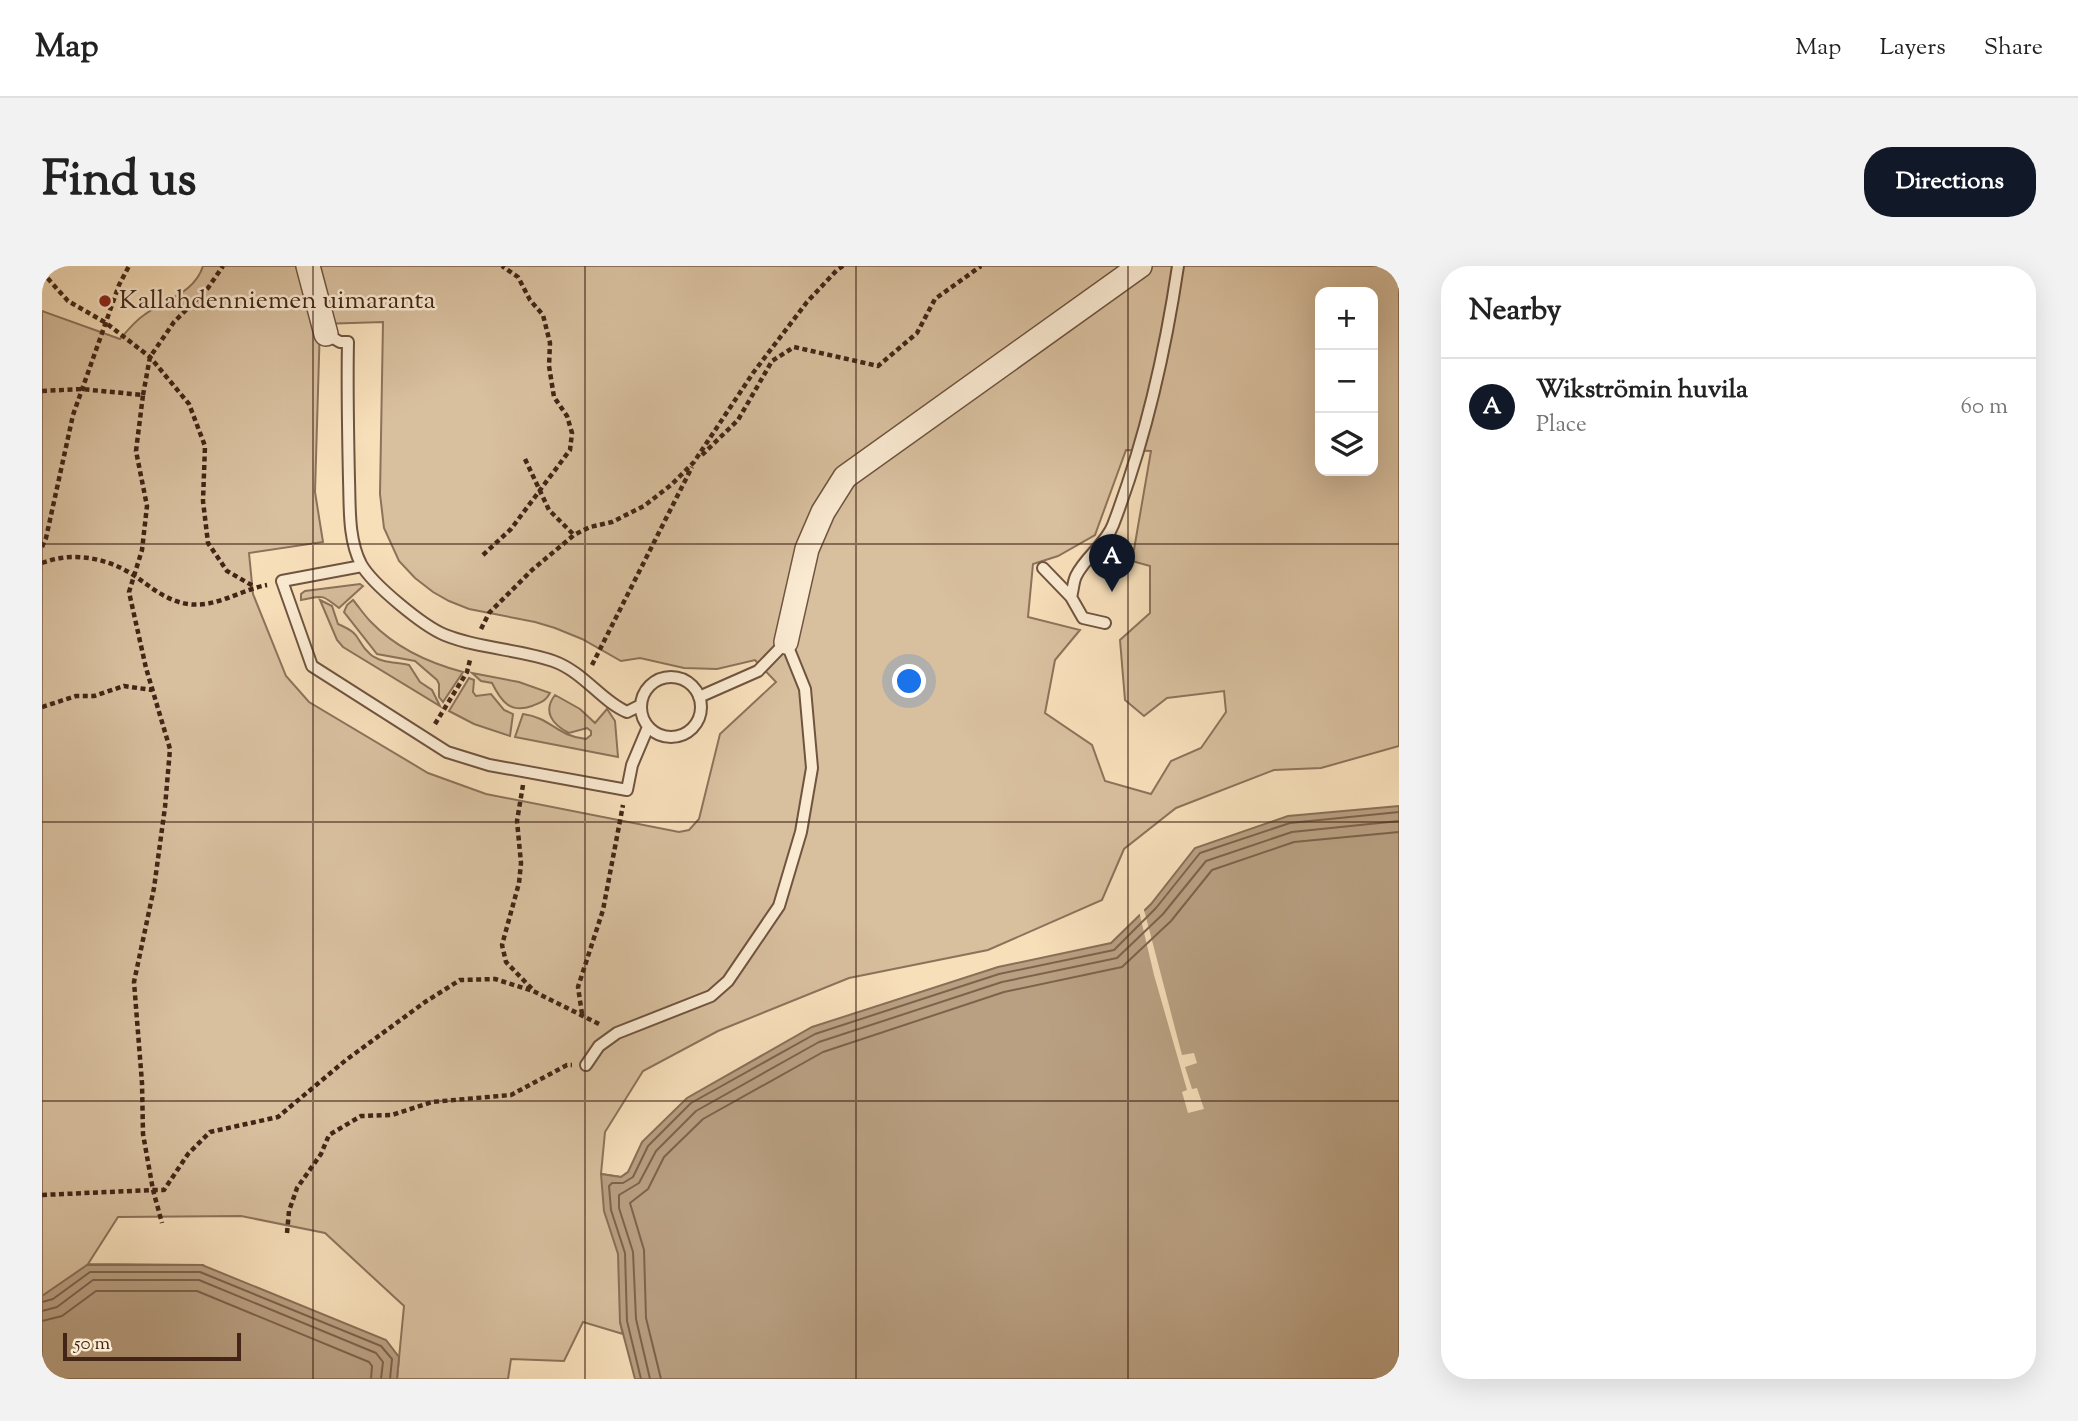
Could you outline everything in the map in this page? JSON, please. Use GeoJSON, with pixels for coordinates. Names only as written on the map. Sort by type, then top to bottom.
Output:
{"type":"FeatureCollection","features":[{"type":"Feature","properties":{"kind":"street"},"geometry":{"type":"LineString","coordinates":[[309,266],[333,338]]}},
{"type":"Feature","properties":{"kind":"street"},"geometry":{"type":"LineString","coordinates":[[786,642],[807,549],[823,512],[845,477],[1140,266]]}},
{"type":"Feature","properties":{"kind":"lane"},"geometry":{"type":"LineString","coordinates":[[1072,597],[1076,577],[1112,529],[1130,477],[1152,404],[1169,327],[1178,266]]}},
{"type":"Feature","properties":{"kind":"lane"},"geometry":{"type":"LineString","coordinates":[[333,338],[348,342],[347,404],[352,536],[362,566],[396,602],[417,619],[444,634],[555,662],[585,678],[627,712],[641,705]]}},
{"type":"Feature","properties":{"kind":"lane"},"geometry":{"type":"LineString","coordinates":[[362,566],[282,581],[312,666],[447,752],[489,765],[627,790],[632,765],[648,727]]}},
{"type":"Feature","properties":{"kind":"lane"},"geometry":{"type":"LineString","coordinates":[[1043,568],[1072,597],[1083,618],[1105,623]]}},
{"type":"Feature","properties":{"kind":"lane"},"geometry":{"type":"LineString","coordinates":[[586,1065],[599,1046],[617,1033],[711,996],[728,981],[779,906],[801,832],[812,768],[805,689],[786,642],[758,671],[699,696]]}},
{"type":"Feature","properties":{"kind":"lane"},"geometry":{"type":"LineString","coordinates":[[663,677],[684,679],[699,696],[700,714],[696,724],[679,736],[658,734],[643,720],[641,705],[646,689],[663,677]]}},
{"type":"Feature","properties":{"kind":"path"},"geometry":{"type":"LineString","coordinates":[[42,547],[81,389],[129,266]]}},
{"type":"Feature","properties":{"kind":"path"},"geometry":{"type":"LineString","coordinates":[[162,1223],[143,1134],[134,982],[154,888],[170,749],[152,690],[129,592],[142,550],[146,506],[136,451],[150,357],[174,322],[208,288],[223,266]]}},
{"type":"Feature","properties":{"kind":"path"},"geometry":{"type":"LineString","coordinates":[[483,555],[511,529],[570,450],[572,433],[567,416],[554,397],[549,366],[550,342],[543,316],[530,300],[518,277],[502,266]]}},
{"type":"Feature","properties":{"kind":"path"},"geometry":{"type":"LineString","coordinates":[[585,678],[694,463],[753,373],[807,302],[844,266]]}},
{"type":"Feature","properties":{"kind":"path"},"geometry":{"type":"LineString","coordinates":[[435,724],[467,672],[473,643],[489,612],[531,570],[574,535],[590,527],[612,523],[644,506],[671,485],[738,420],[772,361],[794,347],[878,366],[917,333],[935,299],[981,266]]}},
{"type":"Feature","properties":{"kind":"path"},"geometry":{"type":"LineString","coordinates":[[42,272],[68,301],[106,323],[150,357],[189,404],[205,446],[203,501],[208,543],[227,571],[255,587],[229,598],[205,604],[187,604],[159,594],[111,562],[63,557],[42,563]]}},
{"type":"Feature","properties":{"kind":"path"},"geometry":{"type":"LineString","coordinates":[[42,391],[81,389],[143,396]]}},
{"type":"Feature","properties":{"kind":"path"},"geometry":{"type":"LineString","coordinates":[[525,459],[549,510],[574,535]]}},
{"type":"Feature","properties":{"kind":"path"},"geometry":{"type":"LineString","coordinates":[[42,706],[76,696],[94,696],[124,686],[152,690]]}},
{"type":"Feature","properties":{"kind":"path"},"geometry":{"type":"LineString","coordinates":[[525,772],[517,821],[521,863],[519,883],[502,945],[506,962],[533,991]]}},
{"type":"Feature","properties":{"kind":"path"},"geometry":{"type":"LineString","coordinates":[[582,1015],[578,986],[603,910],[627,790]]}},
{"type":"Feature","properties":{"kind":"path"},"geometry":{"type":"LineString","coordinates":[[42,1195],[164,1190],[188,1154],[210,1132],[278,1117],[346,1060],[460,980],[495,979],[533,991],[617,1033]]}},
{"type":"Feature","properties":{"kind":"path"},"geometry":{"type":"LineString","coordinates":[[287,1233],[289,1211],[297,1188],[321,1154],[330,1135],[362,1116],[391,1115],[432,1102],[511,1095],[567,1065],[586,1065]]}},
{"type":"Feature","properties":{"kind":"shaded area"},"geometry":{"type":"Polygon","coordinates":[[[203,266],[1399,266],[1399,746],[1321,768],[1274,770],[1176,808],[1124,849],[1102,900],[988,950],[849,978],[718,1031],[643,1071],[605,1132],[601,1174],[621,1177],[628,1172],[620,1322],[623,1334],[583,1322],[564,1361],[511,1359],[508,1379],[397,1379],[404,1306],[325,1233],[241,1216],[118,1217],[88,1264],[202,1265],[159,1302],[42,1341],[42,311],[120,339],[141,317],[193,283],[203,266]],[[383,322],[320,324],[315,492],[323,542],[249,553],[253,594],[286,676],[309,702],[428,773],[486,794],[679,832],[689,830],[699,819],[720,734],[776,682],[755,660],[717,669],[684,668],[640,658],[621,661],[582,639],[555,628],[469,609],[449,601],[415,578],[399,561],[384,528],[380,494],[383,322]],[[1126,450],[1095,535],[1058,556],[1033,564],[1028,617],[1080,630],[1055,660],[1045,713],[1092,745],[1105,781],[1151,794],[1171,761],[1201,748],[1226,712],[1224,691],[1167,698],[1144,716],[1125,700],[1120,640],[1150,613],[1150,566],[1132,561],[1151,451],[1126,450]]]}},
{"type":"Feature","properties":{"kind":"shaded area"},"geometry":{"type":"Polygon","coordinates":[[[360,584],[363,586],[339,608],[321,597],[301,600],[301,594],[305,591],[360,584]]]}},
{"type":"Feature","properties":{"kind":"shaded area"},"geometry":{"type":"Polygon","coordinates":[[[320,600],[332,606],[338,624],[355,635],[374,657],[409,665],[420,682],[432,690],[440,706],[343,647],[337,640],[320,600]]]}},
{"type":"Feature","properties":{"kind":"shaded area"},"geometry":{"type":"Polygon","coordinates":[[[353,600],[371,622],[391,639],[425,659],[463,672],[443,702],[439,697],[437,680],[415,661],[377,654],[344,612],[353,600]]]}},
{"type":"Feature","properties":{"kind":"shaded area"},"geometry":{"type":"Polygon","coordinates":[[[472,673],[519,682],[550,693],[544,700],[532,706],[512,707],[503,700],[492,683],[481,681],[472,673]]]}},
{"type":"Feature","properties":{"kind":"shaded area"},"geometry":{"type":"Polygon","coordinates":[[[469,678],[474,680],[473,692],[476,696],[491,694],[504,710],[513,714],[510,736],[474,724],[449,711],[469,678]]]}},
{"type":"Feature","properties":{"kind":"shaded area"},"geometry":{"type":"Polygon","coordinates":[[[555,695],[580,709],[595,723],[607,709],[615,721],[618,757],[515,737],[523,714],[541,719],[576,737],[586,739],[591,735],[587,728],[569,733],[554,722],[549,707],[555,695]]]}},
{"type":"Feature","properties":{"kind":"water"},"geometry":{"type":"Polygon","coordinates":[[[1399,806],[1399,1379],[635,1379],[620,1322],[618,1254],[604,1211],[601,1174],[621,1177],[628,1172],[642,1142],[687,1098],[812,1027],[998,967],[1111,943],[1151,904],[1195,848],[1288,816],[1399,806]]]}},
{"type":"Feature","properties":{"kind":"water"},"geometry":{"type":"Polygon","coordinates":[[[87,1265],[202,1265],[386,1340],[399,1357],[397,1379],[42,1379],[42,1296],[87,1265]]]}},
{"type":"Feature","properties":{"kind":"pier"},"geometry":{"type":"Polygon","coordinates":[[[1143,906],[1182,1055],[1194,1053],[1197,1063],[1185,1067],[1192,1089],[1197,1088],[1204,1109],[1188,1113],[1182,1092],[1187,1090],[1139,911],[1143,906]]]}},
{"type":"Feature","properties":{"kind":"place","name":"Kallahdenniemen uimaranta"},"geometry":{"type":"Point","coordinates":[105,301]}},
{"type":"Feature","properties":{"kind":"place","name":"Wikströmin huvila"},"geometry":{"type":"Point","coordinates":[1112,592]}}]}
